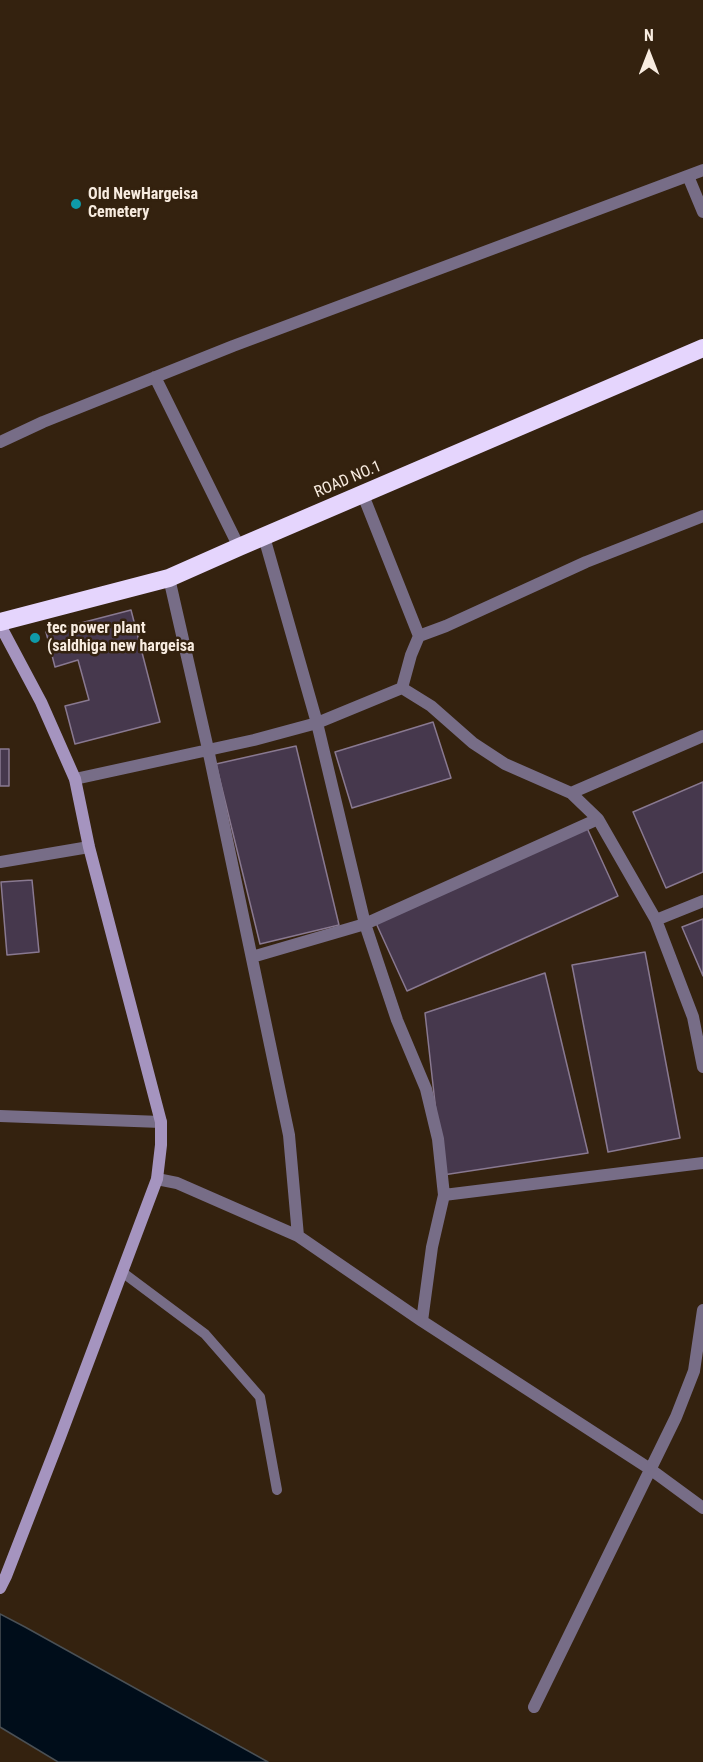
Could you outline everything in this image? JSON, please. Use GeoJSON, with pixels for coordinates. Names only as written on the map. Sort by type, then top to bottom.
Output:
{"type":"FeatureCollection","features":[{"type":"Feature","properties":{"kind":"highway","name":"ROAD NO.1"},"geometry":{"type":"LineString","coordinates":[[0,623],[169,578],[703,348]]}},
{"type":"Feature","properties":{"kind":"main road"},"geometry":{"type":"LineString","coordinates":[[0,623],[41,702],[75,779],[90,848],[161,1122],[157,1179],[3,1582]]}},
{"type":"Feature","properties":{"kind":"street"},"geometry":{"type":"LineString","coordinates":[[0,442],[43,422],[244,342],[703,170]]}},
{"type":"Feature","properties":{"kind":"street"},"geometry":{"type":"LineString","coordinates":[[688,176],[703,212]]}},
{"type":"Feature","properties":{"kind":"street"},"geometry":{"type":"LineString","coordinates":[[155,377],[239,547]]}},
{"type":"Feature","properties":{"kind":"street"},"geometry":{"type":"LineString","coordinates":[[363,495],[419,636],[402,688]]}},
{"type":"Feature","properties":{"kind":"street"},"geometry":{"type":"LineString","coordinates":[[419,636],[586,562],[703,516]]}},
{"type":"Feature","properties":{"kind":"street"},"geometry":{"type":"LineString","coordinates":[[264,537],[317,723],[364,924],[398,1020],[426,1089],[438,1139],[444,1195],[432,1247],[422,1321]]}},
{"type":"Feature","properties":{"kind":"street"},"geometry":{"type":"LineString","coordinates":[[169,578],[208,749],[289,1135],[298,1236]]}},
{"type":"Feature","properties":{"kind":"street"},"geometry":{"type":"LineString","coordinates":[[75,779],[317,723],[402,688]]}},
{"type":"Feature","properties":{"kind":"street"},"geometry":{"type":"LineString","coordinates":[[402,688],[431,706],[472,743],[506,764],[572,793],[598,819],[656,921],[698,1016],[703,1067]]}},
{"type":"Feature","properties":{"kind":"street"},"geometry":{"type":"LineString","coordinates":[[572,793],[703,736]]}},
{"type":"Feature","properties":{"kind":"street"},"geometry":{"type":"LineString","coordinates":[[252,957],[364,924],[598,819]]}},
{"type":"Feature","properties":{"kind":"street"},"geometry":{"type":"LineString","coordinates":[[0,862],[90,848]]}},
{"type":"Feature","properties":{"kind":"street"},"geometry":{"type":"LineString","coordinates":[[656,921],[703,901]]}},
{"type":"Feature","properties":{"kind":"street"},"geometry":{"type":"LineString","coordinates":[[0,1116],[161,1122]]}},
{"type":"Feature","properties":{"kind":"street"},"geometry":{"type":"LineString","coordinates":[[444,1195],[703,1163]]}},
{"type":"Feature","properties":{"kind":"street"},"geometry":{"type":"LineString","coordinates":[[157,1179],[177,1183],[298,1236],[422,1321],[650,1469],[703,1508]]}},
{"type":"Feature","properties":{"kind":"street"},"geometry":{"type":"LineString","coordinates":[[534,1707],[676,1417],[694,1371],[703,1310]]}},
{"type":"Feature","properties":{"kind":"lane"},"geometry":{"type":"LineString","coordinates":[[122,1272],[205,1334],[260,1397],[277,1490]]}},
{"type":"Feature","properties":{"kind":"water"},"geometry":{"type":"Polygon","coordinates":[[[0,1614],[268,1762],[58,1762],[0,1727],[0,1614]]]}},
{"type":"Feature","properties":{"kind":"building"},"geometry":{"type":"Polygon","coordinates":[[[131,610],[160,722],[75,744],[65,706],[89,700],[78,660],[55,667],[46,632],[131,610]]]}},
{"type":"Feature","properties":{"kind":"building"},"geometry":{"type":"Polygon","coordinates":[[[433,722],[451,778],[352,808],[335,752],[433,722]]]}},
{"type":"Feature","properties":{"kind":"building"},"geometry":{"type":"Polygon","coordinates":[[[296,746],[339,925],[260,944],[216,764],[296,746]]]}},
{"type":"Feature","properties":{"kind":"building"},"geometry":{"type":"Polygon","coordinates":[[[0,749],[9,749],[9,786],[0,786],[0,749]]]}},
{"type":"Feature","properties":{"kind":"building"},"geometry":{"type":"Polygon","coordinates":[[[703,782],[703,872],[666,888],[633,812],[703,782]]]}},
{"type":"Feature","properties":{"kind":"building"},"geometry":{"type":"Polygon","coordinates":[[[587,828],[618,896],[407,991],[376,923],[587,828]]]}},
{"type":"Feature","properties":{"kind":"building"},"geometry":{"type":"Polygon","coordinates":[[[32,880],[39,952],[7,955],[1,882],[32,880]]]}},
{"type":"Feature","properties":{"kind":"building"},"geometry":{"type":"Polygon","coordinates":[[[703,919],[703,976],[682,927],[703,919]]]}},
{"type":"Feature","properties":{"kind":"building"},"geometry":{"type":"Polygon","coordinates":[[[645,952],[680,1138],[608,1152],[572,965],[645,952]]]}},
{"type":"Feature","properties":{"kind":"building"},"geometry":{"type":"Polygon","coordinates":[[[545,973],[588,1153],[443,1175],[425,1013],[545,973]]]}},
{"type":"Feature","properties":{"kind":"place","name":"Old NewHargeisa Cemetery"},"geometry":{"type":"Point","coordinates":[76,204]}},
{"type":"Feature","properties":{"kind":"place","name":"tec power plant (saldhiga new hargeisa"},"geometry":{"type":"Point","coordinates":[35,638]}}]}
